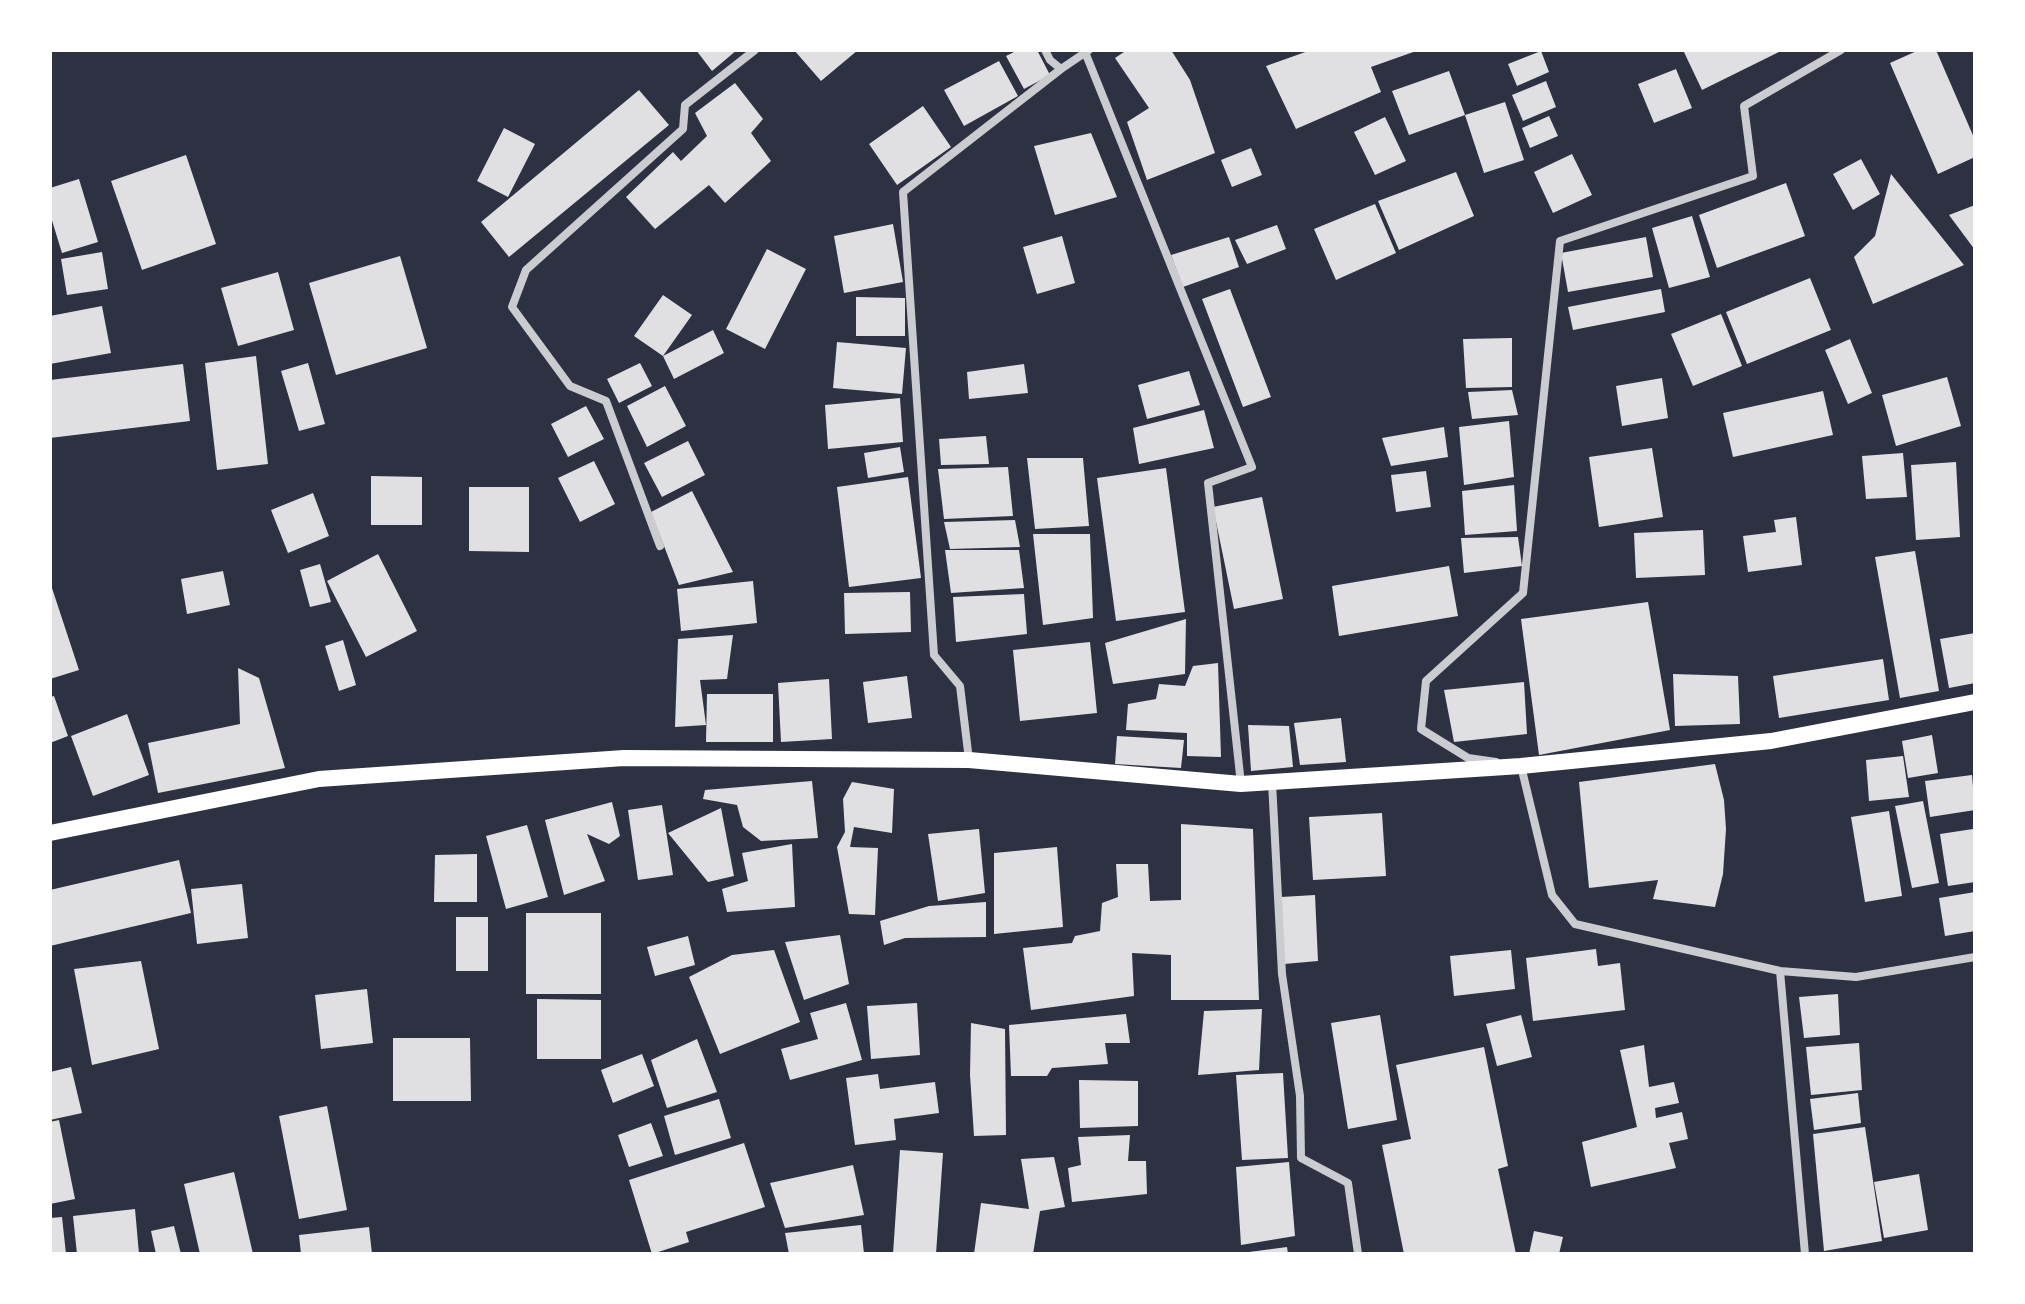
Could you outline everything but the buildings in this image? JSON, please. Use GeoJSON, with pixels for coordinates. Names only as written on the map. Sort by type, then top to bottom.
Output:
{"type":"FeatureCollection","features":[{"type":"Feature","properties":{"kind":"main road"},"geometry":{"type":"LineString","coordinates":[[50,833],[319,779],[624,758],[969,760],[1241,784],[1521,766],[1771,741],[1975,702]]}},
{"type":"Feature","properties":{"kind":"street"},"geometry":{"type":"LineString","coordinates":[[660,546],[606,401],[570,386],[512,307],[526,270],[683,129],[685,105],[755,50]]}},
{"type":"Feature","properties":{"kind":"street"},"geometry":{"type":"LineString","coordinates":[[1045,50],[1050,60],[1061,69]]}},
{"type":"Feature","properties":{"kind":"street"},"geometry":{"type":"LineString","coordinates":[[1841,50],[1744,106],[1753,176],[1560,241],[1523,593],[1426,681],[1421,729],[1468,758],[1521,766],[1552,895],[1575,924],[1780,971],[1856,977],[1975,957]]}},
{"type":"Feature","properties":{"kind":"street"},"geometry":{"type":"LineString","coordinates":[[969,760],[960,686],[934,655],[903,192],[1087,51],[1252,467],[1208,483],[1241,784]]}},
{"type":"Feature","properties":{"kind":"street"},"geometry":{"type":"LineString","coordinates":[[1272,781],[1282,974],[1300,1096],[1301,1158],[1348,1183],[1358,1254]]}},
{"type":"Feature","properties":{"kind":"street"},"geometry":{"type":"LineString","coordinates":[[1780,971],[1805,1254]]}}]}
